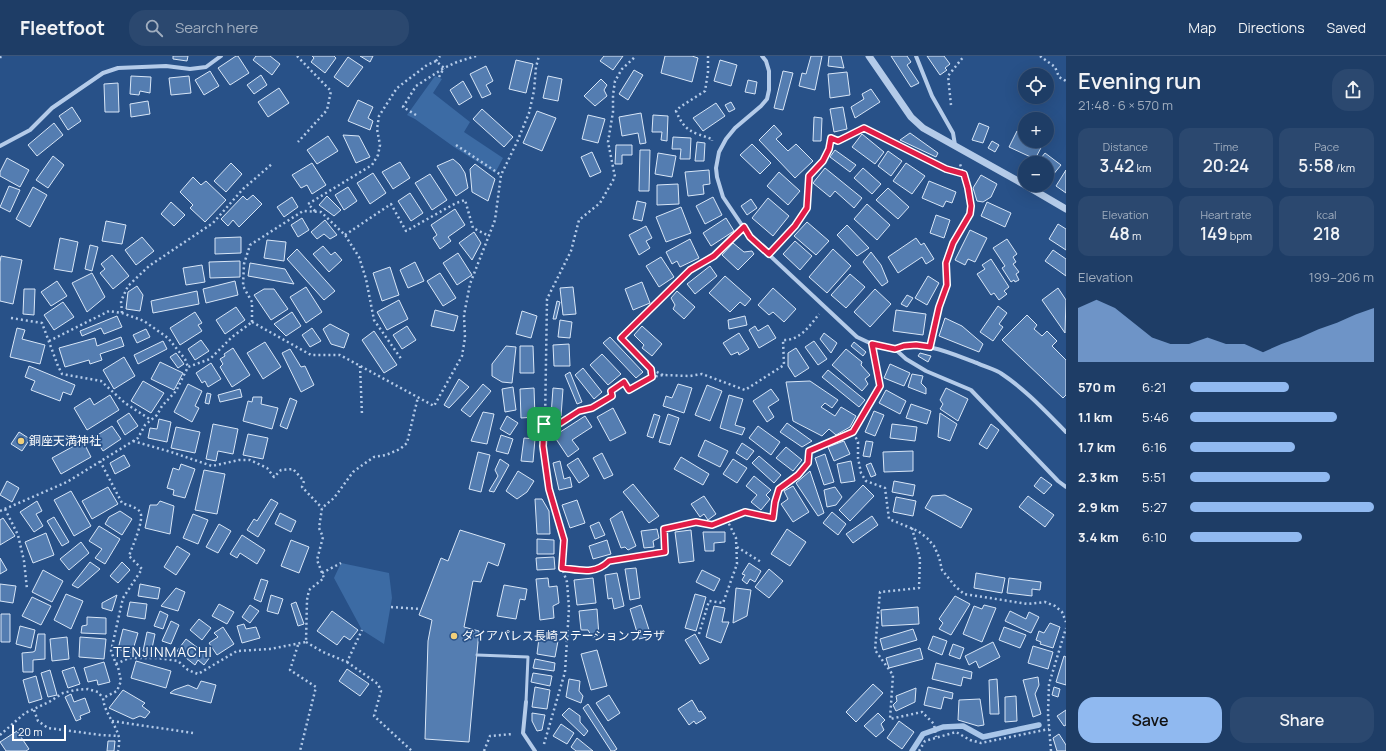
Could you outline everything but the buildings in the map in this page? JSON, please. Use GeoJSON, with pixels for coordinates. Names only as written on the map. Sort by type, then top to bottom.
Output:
{"type":"FeatureCollection","features":[{"type":"Feature","properties":{"kind":"street"},"geometry":{"type":"LineString","coordinates":[[0,146],[30,130],[52,108],[103,73],[118,68],[166,66],[190,69],[206,67],[221,56]]}},
{"type":"Feature","properties":{"kind":"street"},"geometry":{"type":"LineString","coordinates":[[762,56],[766,61],[769,71],[769,90],[767,99],[735,128],[726,139],[719,152],[716,168],[723,197],[750,237],[857,337],[872,344],[895,349],[906,359],[926,371],[971,390],[1058,481],[1066,487]]}},
{"type":"Feature","properties":{"kind":"street"},"geometry":{"type":"LineString","coordinates":[[869,56],[911,117],[923,128],[1018,181]]}},
{"type":"Feature","properties":{"kind":"street"},"geometry":{"type":"LineString","coordinates":[[916,56],[932,96],[953,133],[955,145]]}},
{"type":"Feature","properties":{"kind":"street"},"geometry":{"type":"LineString","coordinates":[[1036,192],[1066,210]]}},
{"type":"Feature","properties":{"kind":"street"},"geometry":{"type":"LineString","coordinates":[[895,349],[904,346],[916,345],[942,349],[1001,373],[1035,401],[1066,432]]}},
{"type":"Feature","properties":{"kind":"street"},"geometry":{"type":"LineString","coordinates":[[526,702],[524,733],[535,751]]}},
{"type":"Feature","properties":{"kind":"lane"},"geometry":{"type":"LineString","coordinates":[[477,655],[528,657],[526,702]]}},
{"type":"Feature","properties":{"kind":"path"},"geometry":{"type":"LineString","coordinates":[[298,56],[331,91],[327,110],[298,142]]}},
{"type":"Feature","properties":{"kind":"path"},"geometry":{"type":"LineString","coordinates":[[315,212],[308,204],[372,165],[378,155],[380,145],[378,129],[379,116],[397,88],[427,65],[436,61],[440,56]]}},
{"type":"Feature","properties":{"kind":"path"},"geometry":{"type":"LineString","coordinates":[[416,115],[403,107],[416,86],[444,68],[476,56]]}},
{"type":"Feature","properties":{"kind":"path"},"geometry":{"type":"LineString","coordinates":[[252,322],[311,355],[340,355],[434,406],[462,356],[465,338],[464,315],[470,284],[495,220],[501,175],[529,113],[534,91],[536,67],[540,56]]}},
{"type":"Feature","properties":{"kind":"path"},"geometry":{"type":"LineString","coordinates":[[542,751],[565,672],[569,608],[567,582],[562,568],[564,540],[549,489],[543,446],[547,299],[571,251],[578,220],[600,203],[615,177],[608,142],[613,112],[615,81],[622,68],[636,56]]}},
{"type":"Feature","properties":{"kind":"path"},"geometry":{"type":"LineString","coordinates":[[708,56],[708,72],[705,90],[676,111],[684,127],[712,139],[711,145]]}},
{"type":"Feature","properties":{"kind":"path"},"geometry":{"type":"LineString","coordinates":[[953,133],[948,76],[964,56]]}},
{"type":"Feature","properties":{"kind":"path"},"geometry":{"type":"LineString","coordinates":[[1040,56],[1055,67],[1059,77],[1066,81]]}},
{"type":"Feature","properties":{"kind":"path"},"geometry":{"type":"LineString","coordinates":[[436,61],[444,68]]}},
{"type":"Feature","properties":{"kind":"path"},"geometry":{"type":"LineString","coordinates":[[439,77],[444,68]]}},
{"type":"Feature","properties":{"kind":"path"},"geometry":{"type":"LineString","coordinates":[[769,254],[795,226],[807,208],[809,176],[823,161],[829,149],[831,138],[838,141],[864,128],[946,169],[964,174]]}},
{"type":"Feature","properties":{"kind":"path"},"geometry":{"type":"LineString","coordinates":[[456,145],[501,175]]}},
{"type":"Feature","properties":{"kind":"path"},"geometry":{"type":"LineString","coordinates":[[930,347],[939,307],[947,285],[946,263],[953,243],[970,214],[971,206],[968,188],[955,145]]}},
{"type":"Feature","properties":{"kind":"path"},"geometry":{"type":"LineString","coordinates":[[122,313],[121,301],[128,286],[149,266],[213,223],[243,189],[273,163]]}},
{"type":"Feature","properties":{"kind":"path"},"geometry":{"type":"LineString","coordinates":[[345,235],[391,204],[406,231],[456,203],[465,200],[473,228],[488,236]]}},
{"type":"Feature","properties":{"kind":"path"},"geometry":{"type":"LineString","coordinates":[[252,322],[252,302],[243,286],[244,264],[250,245],[304,211],[321,212],[345,235],[359,257],[366,279],[374,320],[402,360]]}},
{"type":"Feature","properties":{"kind":"path"},"geometry":{"type":"LineString","coordinates":[[663,375],[651,369],[621,338],[690,270],[714,256],[744,227]]}},
{"type":"Feature","properties":{"kind":"path"},"geometry":{"type":"LineString","coordinates":[[544,424],[559,424],[579,411],[592,408],[612,396],[611,391],[624,382],[629,390],[652,377],[663,375],[690,376],[702,374],[746,390],[784,365],[783,340],[791,340],[808,328],[824,306]]}},
{"type":"Feature","properties":{"kind":"path"},"geometry":{"type":"LineString","coordinates":[[49,341],[109,311],[122,313],[144,321],[168,338],[185,359],[188,367]]}},
{"type":"Feature","properties":{"kind":"path"},"geometry":{"type":"LineString","coordinates":[[11,318],[42,323],[62,374],[101,381],[125,403],[151,420]]}},
{"type":"Feature","properties":{"kind":"path"},"geometry":{"type":"LineString","coordinates":[[0,512],[67,482],[138,438],[145,425],[157,415],[162,406],[176,391],[188,367],[210,359],[232,337],[252,322]]}},
{"type":"Feature","properties":{"kind":"path"},"geometry":{"type":"LineString","coordinates":[[562,568],[589,572],[603,567],[609,561],[665,552],[664,529],[696,522],[712,525],[745,512],[773,518],[775,502],[779,489],[798,475],[808,463],[809,451],[853,432],[880,386],[872,344]]}},
{"type":"Feature","properties":{"kind":"path"},"geometry":{"type":"LineString","coordinates":[[360,366],[362,415]]}},
{"type":"Feature","properties":{"kind":"path"},"geometry":{"type":"LineString","coordinates":[[651,369],[652,377]]}},
{"type":"Feature","properties":{"kind":"path"},"geometry":{"type":"LineString","coordinates":[[306,642],[307,600],[309,590],[324,578],[317,560],[323,537],[320,528],[322,508],[334,498],[353,472],[374,457],[386,455],[400,449],[407,443],[418,397]]}},
{"type":"Feature","properties":{"kind":"path"},"geometry":{"type":"LineString","coordinates":[[853,432],[858,442],[860,473],[866,480],[885,488],[889,519],[912,528],[922,534],[934,546],[939,557],[942,570],[955,586],[964,594],[1028,604],[1045,602],[1055,606],[1062,612],[1066,622]]}},
{"type":"Feature","properties":{"kind":"path"},"geometry":{"type":"LineString","coordinates":[[133,441],[212,466],[239,460],[250,460],[267,468],[274,477],[281,470],[293,469],[304,481],[302,486],[322,508]]}},
{"type":"Feature","properties":{"kind":"path"},"geometry":{"type":"LineString","coordinates":[[100,461],[122,503],[139,510],[141,514],[141,522],[129,556],[142,569],[123,598],[111,651],[118,667],[121,681],[117,691],[104,698]]}},
{"type":"Feature","properties":{"kind":"path"},"geometry":{"type":"LineString","coordinates":[[5,509],[18,535],[24,561],[27,589]]}},
{"type":"Feature","properties":{"kind":"path"},"geometry":{"type":"LineString","coordinates":[[698,634],[709,601],[723,603],[737,564],[736,538],[727,520]]}},
{"type":"Feature","properties":{"kind":"path"},"geometry":{"type":"LineString","coordinates":[[912,528],[920,559],[919,588],[880,592],[875,650],[893,676],[890,719],[922,712],[934,724],[936,737]]}},
{"type":"Feature","properties":{"kind":"path"},"geometry":{"type":"LineString","coordinates":[[737,547],[761,562]]}},
{"type":"Feature","properties":{"kind":"path"},"geometry":{"type":"LineString","coordinates":[[322,573],[341,563]]}},
{"type":"Feature","properties":{"kind":"path"},"geometry":{"type":"LineString","coordinates":[[391,607],[421,608]]}},
{"type":"Feature","properties":{"kind":"path"},"geometry":{"type":"LineString","coordinates":[[1051,751],[1049,729],[1049,684],[1066,628]]}},
{"type":"Feature","properties":{"kind":"path"},"geometry":{"type":"LineString","coordinates":[[347,662],[362,630]]}},
{"type":"Feature","properties":{"kind":"path"},"geometry":{"type":"LineString","coordinates":[[116,664],[129,658],[157,658],[178,661],[188,670],[198,674],[237,651],[270,649],[306,642],[323,652],[347,662],[378,684],[381,690],[374,716],[412,751]]}},
{"type":"Feature","properties":{"kind":"path"},"geometry":{"type":"LineString","coordinates":[[298,644],[290,670],[316,686],[300,751]]}},
{"type":"Feature","properties":{"kind":"path"},"geometry":{"type":"LineString","coordinates":[[0,735],[25,713],[50,702],[63,693],[88,689],[98,692],[104,698],[104,706],[119,736],[118,751]]}},
{"type":"Feature","properties":{"kind":"path"},"geometry":{"type":"LineString","coordinates":[[34,710],[38,720],[48,728],[119,736]]}},
{"type":"Feature","properties":{"kind":"path"},"geometry":{"type":"LineString","coordinates":[[112,721],[193,733]]}},
{"type":"Feature","properties":{"kind":"path"},"geometry":{"type":"LineString","coordinates":[[919,751],[925,741],[956,732],[970,740],[981,743],[1049,729]]}},
{"type":"Feature","properties":{"kind":"path"},"geometry":{"type":"LineString","coordinates":[[484,751],[490,736],[524,733]]}},
{"type":"Feature","properties":{"kind":"shaded area"},"geometry":{"type":"Polygon","coordinates":[[[435,76],[442,79],[433,93],[470,122],[464,132],[503,158],[495,173],[407,115],[435,76]]]}},
{"type":"Feature","properties":{"kind":"shaded area"},"geometry":{"type":"Polygon","coordinates":[[[341,563],[389,573],[392,598],[384,644],[362,630],[334,578],[341,563]]]}},
{"type":"Feature","properties":{"kind":"waterway"},"geometry":{"type":"LineString","coordinates":[[912,751],[923,734],[943,727],[963,726],[983,737],[1039,725]]}},
{"type":"Feature","properties":{"kind":"place","name":"銅座天満神社"},"geometry":{"type":"Point","coordinates":[21,441]}},
{"type":"Feature","properties":{"kind":"place","name":"ダイアパレス長崎ステーションプラザ"},"geometry":{"type":"Point","coordinates":[454,636]}},
{"type":"Feature","properties":{"kind":"district","name":"TENJINMACHI"},"geometry":{"type":"Point","coordinates":[163,652]}},
{"type":"Feature","properties":{"kind":"route"},"geometry":{"type":"LineString","coordinates":[[864,128],[946,169],[964,174],[971,206],[970,214],[953,243],[946,263],[947,285],[939,307],[930,347],[916,345],[904,346],[895,349],[872,344],[880,386],[853,432],[809,451],[808,463],[798,475],[779,489],[775,502],[773,518],[745,512],[712,525],[696,522],[664,529],[665,552],[609,561],[603,567],[589,572],[562,568],[564,540],[549,489],[543,446],[544,424],[559,424],[579,411],[592,408],[612,396],[611,391],[624,382],[629,390],[652,377],[651,369],[621,338],[690,270],[714,256],[744,227],[750,237],[769,254],[795,226],[807,208],[809,176],[823,161],[829,149],[831,138],[838,141],[864,128]]}}]}
